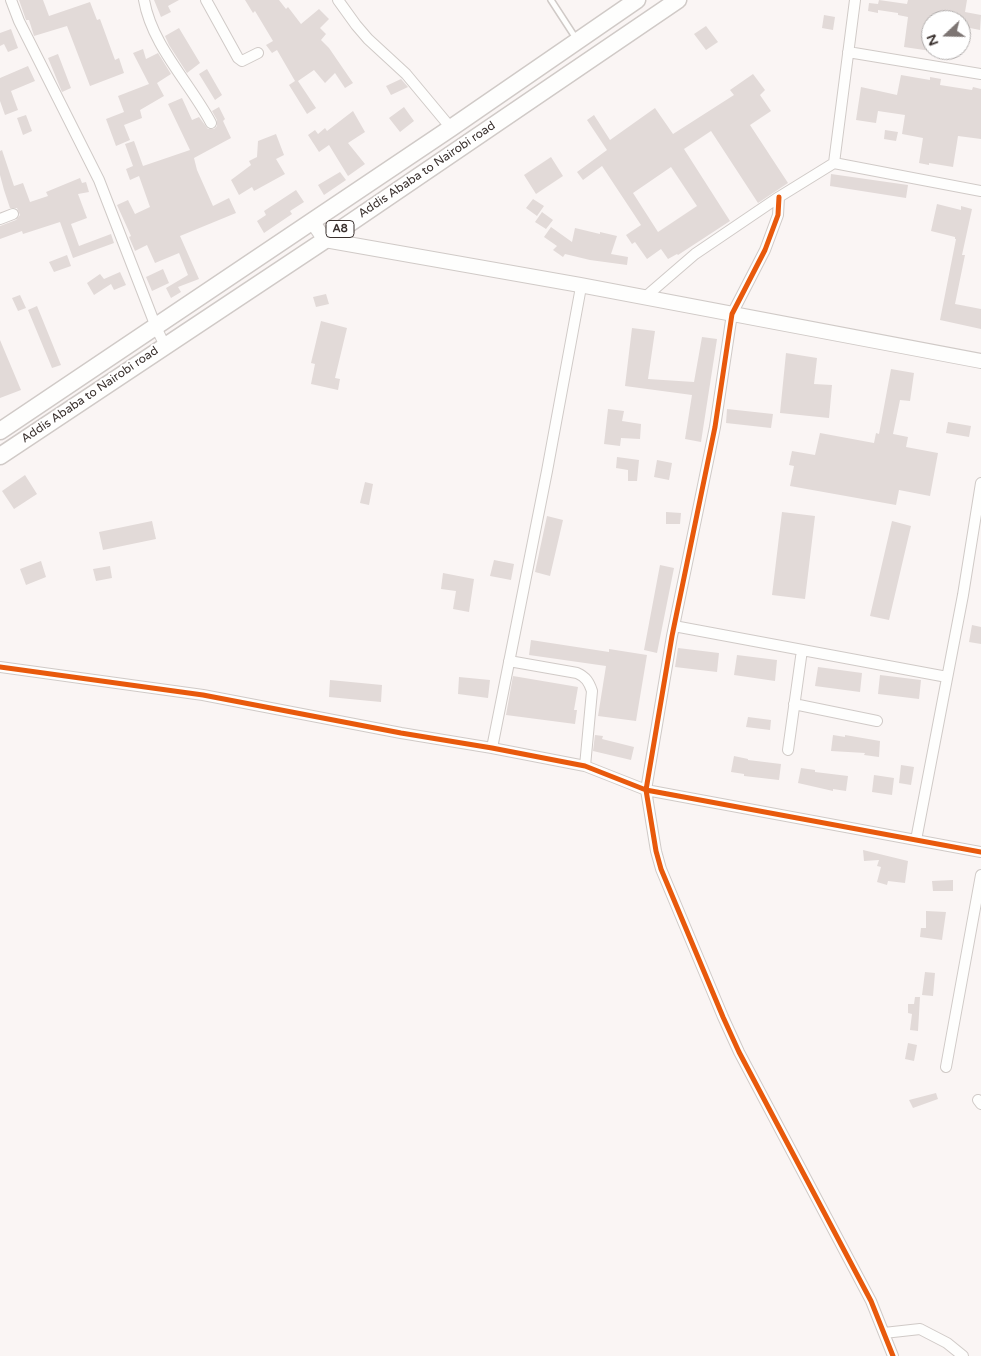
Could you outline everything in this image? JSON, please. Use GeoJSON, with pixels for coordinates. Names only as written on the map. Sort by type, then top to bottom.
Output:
{"type":"FeatureCollection","features":[{"type":"Feature","properties":{"kind":"highway","name":"Addis Ababa to Nairobi road"},"geometry":{"type":"LineString","coordinates":[[0,431],[451,128],[637,0]]}},
{"type":"Feature","properties":{"kind":"highway","name":"Addis Ababa to Nairobi road"},"geometry":{"type":"LineString","coordinates":[[0,456],[325,240],[678,0]]}},
{"type":"Feature","properties":{"kind":"main road"},"geometry":{"type":"LineString","coordinates":[[312,221],[325,240],[981,361]]}},
{"type":"Feature","properties":{"kind":"street"},"geometry":{"type":"LineString","coordinates":[[10,0],[99,180],[165,346]]}},
{"type":"Feature","properties":{"kind":"street"},"geometry":{"type":"LineString","coordinates":[[144,0],[160,44],[195,94],[211,123]]}},
{"type":"Feature","properties":{"kind":"street"},"geometry":{"type":"LineString","coordinates":[[206,0],[238,58],[242,61],[258,53]]}},
{"type":"Feature","properties":{"kind":"street"},"geometry":{"type":"LineString","coordinates":[[338,0],[356,25],[406,74],[451,128]]}},
{"type":"Feature","properties":{"kind":"street"},"geometry":{"type":"LineString","coordinates":[[834,163],[854,0]]}},
{"type":"Feature","properties":{"kind":"street"},"geometry":{"type":"LineString","coordinates":[[848,52],[981,74]]}},
{"type":"Feature","properties":{"kind":"street"},"geometry":{"type":"LineString","coordinates":[[644,298],[695,254],[779,197],[834,163],[981,191]]}},
{"type":"Feature","properties":{"kind":"street"},"geometry":{"type":"LineString","coordinates":[[779,197],[778,215],[765,250],[732,314],[715,427],[674,626],[646,790],[660,869],[723,1017],[871,1301],[893,1356]]}},
{"type":"Feature","properties":{"kind":"street"},"geometry":{"type":"LineString","coordinates":[[0,218],[13,214]]}},
{"type":"Feature","properties":{"kind":"street"},"geometry":{"type":"LineString","coordinates":[[492,748],[581,287]]}},
{"type":"Feature","properties":{"kind":"street"},"geometry":{"type":"LineString","coordinates":[[916,840],[963,595],[981,483]]}},
{"type":"Feature","properties":{"kind":"street"},"geometry":{"type":"LineString","coordinates":[[674,626],[947,678]]}},
{"type":"Feature","properties":{"kind":"street"},"geometry":{"type":"LineString","coordinates":[[788,750],[802,650]]}},
{"type":"Feature","properties":{"kind":"street"},"geometry":{"type":"LineString","coordinates":[[510,661],[577,673],[584,676],[592,691],[585,766]]}},
{"type":"Feature","properties":{"kind":"street"},"geometry":{"type":"LineString","coordinates":[[0,667],[203,695],[401,733],[492,748],[585,766],[646,790],[981,852]]}},
{"type":"Feature","properties":{"kind":"street"},"geometry":{"type":"LineString","coordinates":[[794,704],[877,721]]}},
{"type":"Feature","properties":{"kind":"street"},"geometry":{"type":"LineString","coordinates":[[946,1067],[981,875]]}},
{"type":"Feature","properties":{"kind":"street"},"geometry":{"type":"LineString","coordinates":[[884,1333],[920,1330],[947,1343],[963,1356]]}},
{"type":"Feature","properties":{"kind":"lane"},"geometry":{"type":"LineString","coordinates":[[551,0],[577,40]]}},
{"type":"Feature","properties":{"kind":"building"},"geometry":{"type":"Polygon","coordinates":[[[19,0],[43,0],[49,16],[90,2],[97,20],[100,19],[115,60],[119,58],[124,73],[90,86],[67,26],[34,36],[29,20],[26,20],[19,0]]]}},
{"type":"Feature","properties":{"kind":"building"},"geometry":{"type":"Polygon","coordinates":[[[154,0],[179,0],[168,6],[171,12],[161,17],[154,0]]]}},
{"type":"Feature","properties":{"kind":"building"},"geometry":{"type":"Polygon","coordinates":[[[245,0],[279,0],[286,9],[288,7],[301,24],[319,9],[329,19],[320,28],[326,34],[321,40],[329,48],[353,83],[345,88],[335,73],[325,83],[314,70],[298,81],[316,108],[307,114],[289,85],[295,81],[277,50],[272,53],[266,45],[273,41],[255,11],[253,13],[245,0]]]}},
{"type":"Feature","properties":{"kind":"building"},"geometry":{"type":"Polygon","coordinates":[[[879,0],[907,4],[908,0],[967,0],[965,10],[921,10],[921,50],[904,47],[908,17],[898,15],[898,13],[878,10],[878,13],[868,11],[869,3],[878,4],[879,0]]]}},
{"type":"Feature","properties":{"kind":"building"},"geometry":{"type":"Polygon","coordinates":[[[971,13],[981,15],[980,30],[971,28],[971,13]]]}},
{"type":"Feature","properties":{"kind":"building"},"geometry":{"type":"Polygon","coordinates":[[[824,15],[835,17],[833,30],[822,28],[824,15]]]}},
{"type":"Feature","properties":{"kind":"building"},"geometry":{"type":"Polygon","coordinates":[[[706,26],[718,42],[706,50],[694,34],[706,26]]]}},
{"type":"Feature","properties":{"kind":"building"},"geometry":{"type":"Polygon","coordinates":[[[179,28],[200,63],[187,73],[165,36],[179,28]]]}},
{"type":"Feature","properties":{"kind":"building"},"geometry":{"type":"Polygon","coordinates":[[[11,29],[18,48],[8,52],[4,44],[0,46],[0,33],[11,29]]]}},
{"type":"Feature","properties":{"kind":"building"},"geometry":{"type":"Polygon","coordinates":[[[143,49],[146,59],[158,53],[171,74],[157,83],[164,96],[140,110],[142,118],[124,125],[130,140],[116,146],[106,119],[124,112],[118,96],[149,84],[133,53],[143,49]]]}},
{"type":"Feature","properties":{"kind":"building"},"geometry":{"type":"Polygon","coordinates":[[[58,54],[71,88],[62,92],[48,58],[58,54]]]}},
{"type":"Feature","properties":{"kind":"building"},"geometry":{"type":"Polygon","coordinates":[[[28,66],[35,81],[11,91],[18,110],[5,115],[0,101],[0,78],[28,66]]]}},
{"type":"Feature","properties":{"kind":"building"},"geometry":{"type":"Polygon","coordinates":[[[207,69],[222,95],[215,100],[199,74],[207,69]]]}},
{"type":"Feature","properties":{"kind":"building"},"geometry":{"type":"Polygon","coordinates":[[[753,74],[765,90],[760,95],[771,111],[750,125],[788,183],[758,203],[711,131],[684,149],[730,221],[678,255],[668,259],[661,249],[647,259],[635,242],[632,244],[626,235],[641,225],[602,166],[583,180],[577,172],[607,150],[587,120],[594,115],[610,140],[655,108],[673,134],[734,95],[730,90],[753,74]],[[671,167],[633,193],[658,232],[697,206],[671,167]]]}},
{"type":"Feature","properties":{"kind":"building"},"geometry":{"type":"Polygon","coordinates":[[[901,75],[930,80],[930,77],[941,79],[940,85],[972,90],[973,87],[981,89],[981,139],[958,136],[953,167],[919,163],[923,138],[902,134],[905,115],[878,111],[876,123],[856,120],[861,87],[897,95],[901,75]]]}},
{"type":"Feature","properties":{"kind":"building"},"geometry":{"type":"Polygon","coordinates":[[[401,79],[408,87],[391,95],[386,86],[401,79]]]}},
{"type":"Feature","properties":{"kind":"building"},"geometry":{"type":"Polygon","coordinates":[[[182,98],[192,120],[199,117],[208,129],[214,129],[217,126],[217,120],[212,111],[219,107],[225,119],[223,121],[231,138],[194,158],[197,170],[213,206],[229,198],[236,213],[180,236],[199,279],[178,287],[181,292],[171,298],[166,288],[188,275],[179,253],[155,263],[147,245],[135,251],[129,237],[131,236],[117,205],[128,200],[135,214],[150,207],[139,176],[130,180],[126,169],[133,166],[125,144],[134,141],[143,166],[190,150],[168,104],[182,98]]]}},
{"type":"Feature","properties":{"kind":"building"},"geometry":{"type":"Polygon","coordinates":[[[404,107],[414,121],[400,132],[389,118],[404,107]]]}},
{"type":"Feature","properties":{"kind":"building"},"geometry":{"type":"Polygon","coordinates":[[[353,111],[365,132],[348,143],[365,164],[348,176],[329,145],[319,152],[308,135],[315,130],[318,134],[325,128],[327,131],[353,111]]]}},
{"type":"Feature","properties":{"kind":"building"},"geometry":{"type":"Polygon","coordinates":[[[26,115],[32,131],[23,135],[17,118],[26,115]]]}},
{"type":"Feature","properties":{"kind":"building"},"geometry":{"type":"Polygon","coordinates":[[[885,130],[898,132],[896,141],[884,139],[885,130]]]}},
{"type":"Feature","properties":{"kind":"building"},"geometry":{"type":"Polygon","coordinates":[[[276,134],[284,155],[276,159],[285,174],[254,191],[252,187],[239,195],[231,180],[251,165],[249,161],[257,157],[258,141],[276,134]]]}},
{"type":"Feature","properties":{"kind":"building"},"geometry":{"type":"Polygon","coordinates":[[[2,150],[14,186],[23,183],[30,202],[48,196],[46,192],[80,178],[82,183],[86,182],[89,192],[78,194],[87,218],[71,224],[79,246],[111,234],[114,243],[73,258],[60,222],[23,234],[22,231],[0,239],[0,226],[16,220],[20,215],[17,208],[10,208],[4,190],[0,175],[0,151],[2,150]]]}},
{"type":"Feature","properties":{"kind":"building"},"geometry":{"type":"Polygon","coordinates":[[[551,157],[563,176],[536,194],[524,175],[551,157]]]}},
{"type":"Feature","properties":{"kind":"building"},"geometry":{"type":"Polygon","coordinates":[[[340,172],[346,180],[324,195],[318,185],[340,172]]]}},
{"type":"Feature","properties":{"kind":"building"},"geometry":{"type":"Polygon","coordinates":[[[831,174],[908,185],[906,198],[830,186],[831,174]]]}},
{"type":"Feature","properties":{"kind":"building"},"geometry":{"type":"Polygon","coordinates":[[[296,190],[304,202],[290,211],[292,214],[264,233],[257,221],[266,215],[264,211],[296,190]]]}},
{"type":"Feature","properties":{"kind":"building"},"geometry":{"type":"Polygon","coordinates":[[[533,199],[544,206],[537,216],[526,208],[533,199]]]}},
{"type":"Feature","properties":{"kind":"building"},"geometry":{"type":"Polygon","coordinates":[[[937,204],[961,210],[961,206],[972,209],[962,255],[965,255],[955,304],[981,309],[981,329],[940,320],[956,239],[955,237],[931,231],[937,204]]]}},
{"type":"Feature","properties":{"kind":"building"},"geometry":{"type":"Polygon","coordinates":[[[542,212],[553,220],[546,229],[535,222],[542,212]]]}},
{"type":"Feature","properties":{"kind":"building"},"geometry":{"type":"Polygon","coordinates":[[[551,227],[572,242],[575,228],[617,236],[611,254],[628,257],[627,265],[590,260],[565,254],[563,257],[553,250],[557,246],[544,237],[551,227]]]}},
{"type":"Feature","properties":{"kind":"building"},"geometry":{"type":"Polygon","coordinates":[[[67,255],[71,266],[54,272],[49,262],[67,255]]]}},
{"type":"Feature","properties":{"kind":"building"},"geometry":{"type":"Polygon","coordinates":[[[163,269],[169,283],[152,291],[146,277],[163,269]]]}},
{"type":"Feature","properties":{"kind":"building"},"geometry":{"type":"Polygon","coordinates":[[[120,272],[126,285],[114,290],[111,284],[94,295],[87,283],[100,274],[104,279],[120,272]]]}},
{"type":"Feature","properties":{"kind":"building"},"geometry":{"type":"Polygon","coordinates":[[[326,294],[329,304],[316,307],[313,297],[326,294]]]}},
{"type":"Feature","properties":{"kind":"building"},"geometry":{"type":"Polygon","coordinates":[[[20,295],[26,308],[18,311],[12,298],[20,295]]]}},
{"type":"Feature","properties":{"kind":"building"},"geometry":{"type":"Polygon","coordinates":[[[37,306],[61,365],[52,368],[28,310],[37,306]]]}},
{"type":"Feature","properties":{"kind":"building"},"geometry":{"type":"Polygon","coordinates":[[[321,321],[347,328],[335,378],[340,379],[338,390],[311,384],[315,364],[311,363],[321,321]]]}},
{"type":"Feature","properties":{"kind":"building"},"geometry":{"type":"Polygon","coordinates":[[[632,328],[655,331],[648,379],[694,382],[702,337],[717,339],[701,442],[685,439],[692,395],[625,386],[632,328]]]}},
{"type":"Feature","properties":{"kind":"building"},"geometry":{"type":"Polygon","coordinates":[[[0,340],[21,390],[0,398],[0,340]]]}},
{"type":"Feature","properties":{"kind":"building"},"geometry":{"type":"Polygon","coordinates":[[[786,353],[817,358],[814,384],[832,385],[829,418],[780,413],[786,353]]]}},
{"type":"Feature","properties":{"kind":"building"},"geometry":{"type":"Polygon","coordinates":[[[891,369],[914,373],[910,401],[900,400],[893,434],[908,437],[906,447],[938,453],[930,496],[899,490],[896,505],[790,486],[794,466],[789,465],[792,451],[815,455],[820,433],[874,443],[876,433],[879,434],[891,369]]]}},
{"type":"Feature","properties":{"kind":"building"},"geometry":{"type":"Polygon","coordinates":[[[608,409],[624,411],[622,421],[641,424],[640,439],[621,438],[620,446],[604,444],[608,409]]]}},
{"type":"Feature","properties":{"kind":"building"},"geometry":{"type":"Polygon","coordinates":[[[727,409],[773,414],[771,428],[726,423],[727,409]]]}},
{"type":"Feature","properties":{"kind":"building"},"geometry":{"type":"Polygon","coordinates":[[[948,422],[971,426],[969,437],[946,433],[948,422]]]}},
{"type":"Feature","properties":{"kind":"building"},"geometry":{"type":"Polygon","coordinates":[[[617,457],[639,460],[637,481],[628,481],[628,470],[616,468],[617,457]]]}},
{"type":"Feature","properties":{"kind":"building"},"geometry":{"type":"Polygon","coordinates":[[[657,460],[672,463],[669,480],[654,477],[657,460]]]}},
{"type":"Feature","properties":{"kind":"building"},"geometry":{"type":"Polygon","coordinates":[[[25,475],[37,494],[14,509],[2,491],[25,475]]]}},
{"type":"Feature","properties":{"kind":"building"},"geometry":{"type":"Polygon","coordinates":[[[365,482],[373,484],[369,505],[360,503],[365,482]]]}},
{"type":"Feature","properties":{"kind":"building"},"geometry":{"type":"Polygon","coordinates":[[[666,512],[681,513],[680,524],[666,524],[666,512]]]}},
{"type":"Feature","properties":{"kind":"building"},"geometry":{"type":"Polygon","coordinates":[[[782,512],[815,516],[805,599],[772,595],[782,512]]]}},
{"type":"Feature","properties":{"kind":"building"},"geometry":{"type":"Polygon","coordinates":[[[547,516],[563,520],[550,576],[535,572],[547,516]]]}},
{"type":"Feature","properties":{"kind":"building"},"geometry":{"type":"Polygon","coordinates":[[[152,521],[156,539],[103,550],[99,532],[152,521]]]}},
{"type":"Feature","properties":{"kind":"building"},"geometry":{"type":"Polygon","coordinates":[[[892,521],[911,526],[889,620],[870,616],[892,521]]]}},
{"type":"Feature","properties":{"kind":"building"},"geometry":{"type":"Polygon","coordinates":[[[494,560],[514,564],[511,580],[490,576],[494,560]]]}},
{"type":"Feature","properties":{"kind":"building"},"geometry":{"type":"Polygon","coordinates":[[[41,561],[46,577],[26,585],[20,569],[41,561]]]}},
{"type":"Feature","properties":{"kind":"building"},"geometry":{"type":"Polygon","coordinates":[[[660,565],[674,568],[657,653],[644,650],[660,565]]]}},
{"type":"Feature","properties":{"kind":"building"},"geometry":{"type":"Polygon","coordinates":[[[110,566],[112,578],[96,581],[93,569],[110,566]]]}},
{"type":"Feature","properties":{"kind":"building"},"geometry":{"type":"Polygon","coordinates":[[[443,573],[474,579],[469,612],[453,609],[456,591],[441,589],[443,573]]]}},
{"type":"Feature","properties":{"kind":"building"},"geometry":{"type":"Polygon","coordinates":[[[972,625],[981,627],[981,644],[969,642],[972,625]]]}},
{"type":"Feature","properties":{"kind":"building"},"geometry":{"type":"Polygon","coordinates":[[[531,640],[609,652],[609,649],[647,655],[636,721],[598,716],[606,666],[529,655],[531,640]]]}},
{"type":"Feature","properties":{"kind":"building"},"geometry":{"type":"Polygon","coordinates":[[[678,648],[719,653],[717,672],[675,667],[678,648]]]}},
{"type":"Feature","properties":{"kind":"building"},"geometry":{"type":"Polygon","coordinates":[[[737,655],[777,660],[775,681],[734,675],[737,655]]]}},
{"type":"Feature","properties":{"kind":"building"},"geometry":{"type":"Polygon","coordinates":[[[818,667],[862,673],[860,692],[815,686],[818,667]]]}},
{"type":"Feature","properties":{"kind":"building"},"geometry":{"type":"Polygon","coordinates":[[[880,675],[921,680],[919,699],[878,694],[880,675]]]}},
{"type":"Feature","properties":{"kind":"building"},"geometry":{"type":"Polygon","coordinates":[[[513,676],[578,687],[574,710],[577,710],[575,724],[506,715],[513,676]]]}},
{"type":"Feature","properties":{"kind":"building"},"geometry":{"type":"Polygon","coordinates":[[[459,677],[490,680],[488,698],[458,694],[459,677]]]}},
{"type":"Feature","properties":{"kind":"building"},"geometry":{"type":"Polygon","coordinates":[[[330,680],[382,685],[381,702],[329,697],[330,680]]]}},
{"type":"Feature","properties":{"kind":"building"},"geometry":{"type":"Polygon","coordinates":[[[748,717],[771,720],[770,730],[746,727],[748,717]]]}},
{"type":"Feature","properties":{"kind":"building"},"geometry":{"type":"Polygon","coordinates":[[[595,735],[603,736],[602,739],[634,747],[631,760],[593,751],[595,735]]]}},
{"type":"Feature","properties":{"kind":"building"},"geometry":{"type":"Polygon","coordinates":[[[833,735],[845,737],[845,735],[880,741],[879,757],[864,755],[865,753],[831,751],[833,735]]]}},
{"type":"Feature","properties":{"kind":"building"},"geometry":{"type":"Polygon","coordinates":[[[734,756],[748,760],[781,764],[779,780],[744,776],[744,774],[731,772],[734,756]]]}},
{"type":"Feature","properties":{"kind":"building"},"geometry":{"type":"Polygon","coordinates":[[[901,765],[914,767],[911,785],[899,783],[901,765]]]}},
{"type":"Feature","properties":{"kind":"building"},"geometry":{"type":"Polygon","coordinates":[[[801,768],[815,770],[815,772],[848,776],[846,791],[833,789],[833,791],[798,783],[801,768]]]}},
{"type":"Feature","properties":{"kind":"building"},"geometry":{"type":"Polygon","coordinates":[[[874,775],[894,778],[892,795],[872,792],[874,775]]]}},
{"type":"Feature","properties":{"kind":"building"},"geometry":{"type":"Polygon","coordinates":[[[863,850],[908,861],[905,883],[888,881],[887,885],[877,882],[881,867],[877,866],[879,860],[864,861],[863,850]]]}},
{"type":"Feature","properties":{"kind":"building"},"geometry":{"type":"Polygon","coordinates":[[[953,880],[953,891],[933,891],[932,881],[953,880]]]}},
{"type":"Feature","properties":{"kind":"building"},"geometry":{"type":"Polygon","coordinates":[[[926,911],[946,912],[942,940],[920,937],[921,928],[926,928],[926,911]]]}},
{"type":"Feature","properties":{"kind":"building"},"geometry":{"type":"Polygon","coordinates":[[[925,972],[935,973],[933,996],[922,995],[925,972]]]}},
{"type":"Feature","properties":{"kind":"building"},"geometry":{"type":"Polygon","coordinates":[[[915,997],[920,997],[918,1031],[910,1030],[912,1014],[908,1013],[908,1004],[914,1004],[915,997]]]}},
{"type":"Feature","properties":{"kind":"building"},"geometry":{"type":"Polygon","coordinates":[[[908,1043],[917,1045],[914,1061],[905,1059],[908,1043]]]}},
{"type":"Feature","properties":{"kind":"building"},"geometry":{"type":"Polygon","coordinates":[[[936,1093],[938,1099],[913,1108],[909,1100],[936,1093]]]}},
{"type":"Feature","properties":{"kind":"cycle path"},"geometry":{"type":"LineString","coordinates":[[779,197],[778,215],[765,250],[732,314],[715,427],[672,636],[646,790],[656,851],[661,869],[723,1017],[739,1052],[871,1301],[893,1356]]}},
{"type":"Feature","properties":{"kind":"cycle path"},"geometry":{"type":"LineString","coordinates":[[0,667],[203,695],[401,733],[492,748],[585,766],[646,790],[981,852]]}}]}
